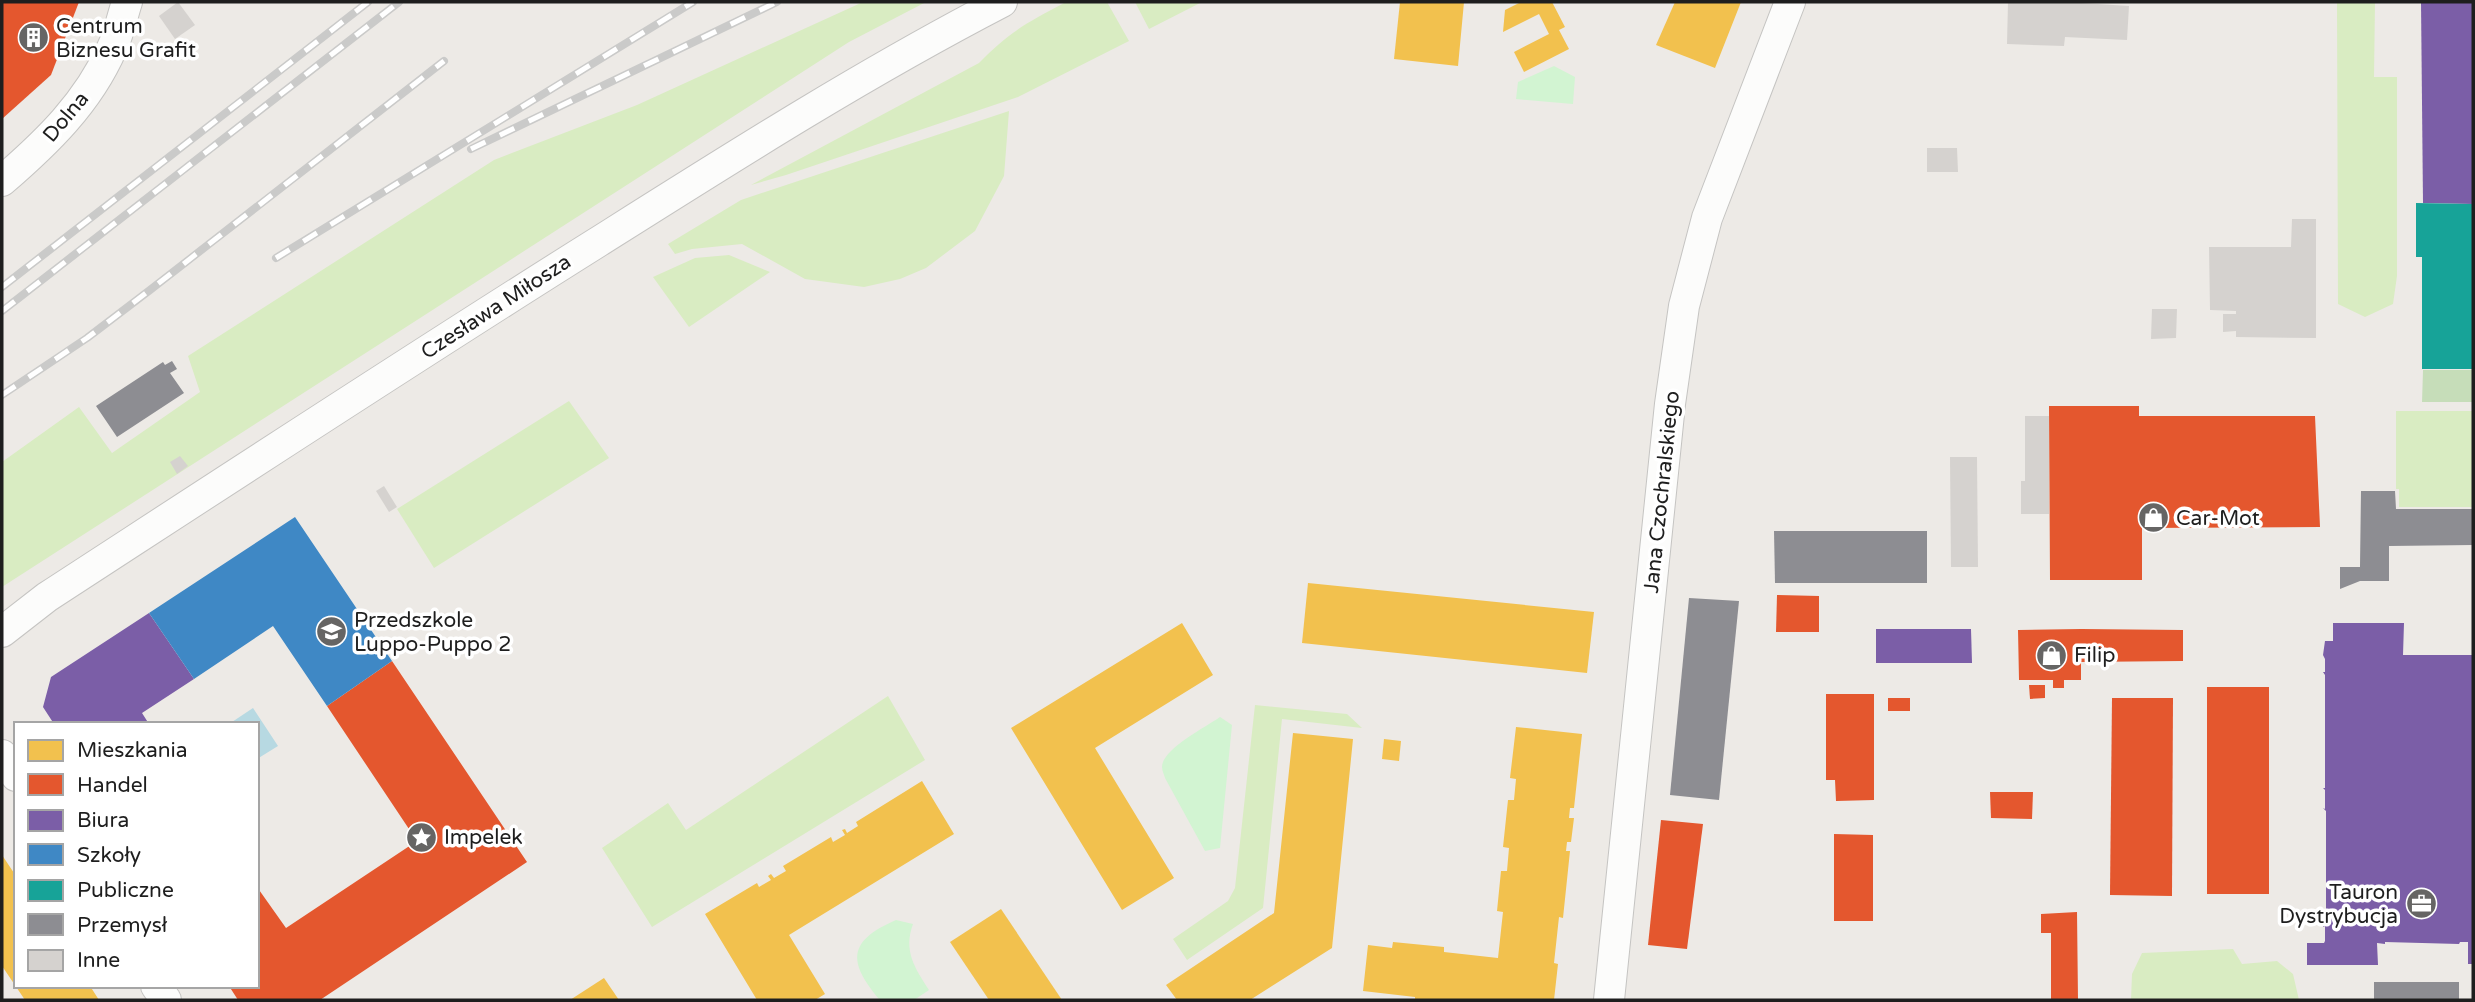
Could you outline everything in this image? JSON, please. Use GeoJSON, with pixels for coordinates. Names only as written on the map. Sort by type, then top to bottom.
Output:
{"type":"FeatureCollection","features":[{"type":"Feature","properties":{"kind":"street","name":"Dolna"},"geometry":{"type":"LineString","coordinates":[[2,181],[43,146],[86,95],[113,47],[127,2]]}},
{"type":"Feature","properties":{"kind":"street","name":"Czesława Miłosza"},"geometry":{"type":"LineString","coordinates":[[2,632],[58,590],[630,221],[847,86],[1002,2]]}},
{"type":"Feature","properties":{"kind":"street","name":"Jana Czochralskiego"},"geometry":{"type":"LineString","coordinates":[[1609,1000],[1670,404],[1684,306],[1707,218],[1790,2]]}},
{"type":"Feature","properties":{"kind":"street"},"geometry":{"type":"LineString","coordinates":[[2,755],[14,773]]}},
{"type":"Feature","properties":{"kind":"green space"},"geometry":{"type":"Polygon","coordinates":[[[863,2],[926,2],[849,42],[2,587],[2,462],[79,407],[112,453],[200,392],[188,356],[494,160],[637,105],[863,2]]]}},
{"type":"Feature","properties":{"kind":"green space"},"geometry":{"type":"Polygon","coordinates":[[[1066,2],[1107,2],[1129,41],[1018,97],[751,185],[979,63],[1020,28],[1066,2]]]}},
{"type":"Feature","properties":{"kind":"green space"},"geometry":{"type":"Polygon","coordinates":[[[1135,2],[1202,2],[1149,29],[1135,2]]]}},
{"type":"Feature","properties":{"kind":"green space"},"geometry":{"type":"Polygon","coordinates":[[[2337,2],[2375,2],[2374,77],[2397,77],[2397,276],[2393,304],[2365,317],[2338,304],[2337,2]]]}},
{"type":"Feature","properties":{"kind":"green space"},"geometry":{"type":"Polygon","coordinates":[[[1554,66],[1575,77],[1573,104],[1516,99],[1518,82],[1554,66]]]}},
{"type":"Feature","properties":{"kind":"green space"},"geometry":{"type":"Polygon","coordinates":[[[1009,111],[1004,176],[975,231],[926,268],[900,279],[864,287],[805,279],[742,244],[692,249],[675,254],[668,244],[741,200],[1009,111]]]}},
{"type":"Feature","properties":{"kind":"green space"},"geometry":{"type":"Polygon","coordinates":[[[729,255],[770,272],[689,327],[653,277],[695,258],[729,255]]]}},
{"type":"Feature","properties":{"kind":"green space"},"geometry":{"type":"Polygon","coordinates":[[[2423,370],[2473,370],[2473,402],[2422,402],[2423,370]]]}},
{"type":"Feature","properties":{"kind":"green space"},"geometry":{"type":"Polygon","coordinates":[[[569,401],[609,458],[434,568],[397,509],[569,401]]]}},
{"type":"Feature","properties":{"kind":"green space"},"geometry":{"type":"Polygon","coordinates":[[[2396,411],[2473,411],[2473,507],[2399,507],[2399,489],[2396,489],[2396,411]]]}},
{"type":"Feature","properties":{"kind":"green space"},"geometry":{"type":"Polygon","coordinates":[[[888,696],[925,760],[652,927],[602,848],[668,803],[686,830],[888,696]]]}},
{"type":"Feature","properties":{"kind":"green space"},"geometry":{"type":"Polygon","coordinates":[[[1255,705],[1347,714],[1362,728],[1282,719],[1263,908],[1187,960],[1173,939],[1228,901],[1235,888],[1255,705]]]}},
{"type":"Feature","properties":{"kind":"green space"},"geometry":{"type":"Polygon","coordinates":[[[1220,717],[1232,725],[1220,848],[1205,851],[1165,778],[1162,767],[1169,753],[1177,746],[1220,717]]]}},
{"type":"Feature","properties":{"kind":"green space"},"geometry":{"type":"Polygon","coordinates":[[[896,920],[913,924],[910,951],[915,967],[929,990],[914,1000],[880,1000],[869,986],[858,963],[861,944],[880,928],[896,920]]]}},
{"type":"Feature","properties":{"kind":"green space"},"geometry":{"type":"Polygon","coordinates":[[[2233,949],[2242,964],[2277,961],[2293,974],[2299,1000],[2131,1000],[2132,974],[2142,953],[2233,949]]]}},
{"type":"Feature","properties":{"kind":"water"},"geometry":{"type":"Polygon","coordinates":[[[253,708],[278,746],[259,758],[259,722],[232,722],[253,708]]]}},
{"type":"Feature","properties":{"kind":"building: Mieszkania"},"geometry":{"type":"Polygon","coordinates":[[[1400,2],[1464,2],[1458,66],[1394,59],[1400,2]]]}},
{"type":"Feature","properties":{"kind":"building: Mieszkania"},"geometry":{"type":"Polygon","coordinates":[[[1521,2],[1552,2],[1565,27],[1559,30],[1569,49],[1524,72],[1514,52],[1549,34],[1539,14],[1503,32],[1505,10],[1521,2]]]}},
{"type":"Feature","properties":{"kind":"building: Mieszkania"},"geometry":{"type":"Polygon","coordinates":[[[1675,2],[1741,2],[1715,68],[1656,45],[1675,2]]]}},
{"type":"Feature","properties":{"kind":"building: Mieszkania"},"geometry":{"type":"Polygon","coordinates":[[[1308,583],[1594,612],[1587,673],[1302,643],[1308,583]]]}},
{"type":"Feature","properties":{"kind":"building: Mieszkania"},"geometry":{"type":"Polygon","coordinates":[[[1182,623],[1213,675],[1095,748],[1174,878],[1122,910],[1011,728],[1182,623]]]}},
{"type":"Feature","properties":{"kind":"building: Mieszkania"},"geometry":{"type":"Polygon","coordinates":[[[1516,727],[1582,734],[1574,808],[1570,808],[1569,818],[1574,818],[1571,842],[1567,842],[1566,851],[1570,851],[1563,918],[1559,917],[1554,963],[1558,964],[1554,1000],[1415,1000],[1415,997],[1363,991],[1368,945],[1392,948],[1393,942],[1444,947],[1444,952],[1498,958],[1503,912],[1497,911],[1501,871],[1507,871],[1509,848],[1503,847],[1508,800],[1514,800],[1516,779],[1510,778],[1516,727]]]}},
{"type":"Feature","properties":{"kind":"building: Mieszkania"},"geometry":{"type":"Polygon","coordinates":[[[1293,733],[1353,739],[1332,948],[1250,1000],[1177,1000],[1166,985],[1274,913],[1293,733]]]}},
{"type":"Feature","properties":{"kind":"building: Mieszkania"},"geometry":{"type":"Polygon","coordinates":[[[1384,739],[1401,741],[1399,761],[1382,759],[1384,739]]]}},
{"type":"Feature","properties":{"kind":"building: Mieszkania"},"geometry":{"type":"Polygon","coordinates":[[[922,781],[954,834],[789,935],[825,994],[815,1000],[757,1000],[705,914],[757,883],[759,887],[771,880],[768,876],[771,874],[774,878],[786,871],[783,866],[831,837],[833,842],[845,835],[842,830],[845,829],[847,833],[858,826],[856,822],[922,781]]]}},
{"type":"Feature","properties":{"kind":"building: Mieszkania"},"geometry":{"type":"Polygon","coordinates":[[[2,855],[14,873],[14,984],[2,966],[2,855]]]}},
{"type":"Feature","properties":{"kind":"building: Mieszkania"},"geometry":{"type":"Polygon","coordinates":[[[1001,909],[1062,1000],[989,1000],[950,942],[1001,909]]]}},
{"type":"Feature","properties":{"kind":"building: Mieszkania"},"geometry":{"type":"Polygon","coordinates":[[[604,978],[619,1000],[570,1000],[604,978]]]}},
{"type":"Feature","properties":{"kind":"building: Mieszkania"},"geometry":{"type":"Polygon","coordinates":[[[17,988],[91,988],[99,1000],[25,1000],[17,988]]]}},
{"type":"Feature","properties":{"kind":"building: Handel","name":"Centrum Biznesu Grafit"},"geometry":{"type":"Polygon","coordinates":[[[2,2],[79,2],[51,75],[2,119],[2,2]]]}},
{"type":"Feature","properties":{"kind":"building: Handel"},"geometry":{"type":"Polygon","coordinates":[[[2049,406],[2139,406],[2139,416],[2315,416],[2320,527],[2142,528],[2142,580],[2050,580],[2049,406]]]}},
{"type":"Feature","properties":{"kind":"building: Handel"},"geometry":{"type":"Polygon","coordinates":[[[1777,595],[1819,596],[1819,632],[1776,632],[1777,595]]]}},
{"type":"Feature","properties":{"kind":"building: Handel"},"geometry":{"type":"Polygon","coordinates":[[[2018,630],[2183,630],[2183,661],[2081,662],[2081,680],[2064,680],[2064,688],[2053,688],[2053,680],[2019,680],[2018,630]]]}},
{"type":"Feature","properties":{"kind":"building: Handel"},"geometry":{"type":"Polygon","coordinates":[[[392,661],[527,862],[320,1000],[238,1000],[230,988],[259,988],[259,890],[286,928],[417,841],[327,706],[392,661]]]}},
{"type":"Feature","properties":{"kind":"building: Handel"},"geometry":{"type":"Polygon","coordinates":[[[2029,685],[2045,685],[2045,698],[2030,699],[2029,685]]]}},
{"type":"Feature","properties":{"kind":"building: Handel"},"geometry":{"type":"Polygon","coordinates":[[[2207,687],[2269,687],[2269,894],[2207,894],[2207,687]]]}},
{"type":"Feature","properties":{"kind":"building: Handel"},"geometry":{"type":"Polygon","coordinates":[[[1826,694],[1874,694],[1874,800],[1836,801],[1835,780],[1826,780],[1826,694]]]}},
{"type":"Feature","properties":{"kind":"building: Handel"},"geometry":{"type":"Polygon","coordinates":[[[1888,698],[1910,698],[1910,711],[1888,711],[1888,698]]]}},
{"type":"Feature","properties":{"kind":"building: Handel"},"geometry":{"type":"Polygon","coordinates":[[[2112,698],[2173,698],[2172,896],[2110,895],[2112,698]]]}},
{"type":"Feature","properties":{"kind":"building: Handel"},"geometry":{"type":"Polygon","coordinates":[[[1990,792],[2033,792],[2032,819],[1991,818],[1990,792]]]}},
{"type":"Feature","properties":{"kind":"building: Handel"},"geometry":{"type":"Polygon","coordinates":[[[1661,820],[1703,824],[1687,949],[1648,945],[1661,820]]]}},
{"type":"Feature","properties":{"kind":"building: Handel"},"geometry":{"type":"Polygon","coordinates":[[[1834,834],[1873,835],[1873,921],[1834,921],[1834,834]]]}},
{"type":"Feature","properties":{"kind":"building: Handel"},"geometry":{"type":"Polygon","coordinates":[[[2077,912],[2078,1000],[2051,1000],[2051,933],[2041,933],[2041,914],[2077,912]]]}},
{"type":"Feature","properties":{"kind":"building: Biura"},"geometry":{"type":"Polygon","coordinates":[[[2421,2],[2473,2],[2473,204],[2423,203],[2421,2]]]}},
{"type":"Feature","properties":{"kind":"building: Biura"},"geometry":{"type":"Polygon","coordinates":[[[149,613],[194,679],[142,713],[148,722],[53,722],[43,707],[51,677],[149,613]]]}},
{"type":"Feature","properties":{"kind":"building: Biura"},"geometry":{"type":"Polygon","coordinates":[[[2333,623],[2404,623],[2403,655],[2473,655],[2473,964],[2468,964],[2468,942],[2385,942],[2377,943],[2378,965],[2307,965],[2307,943],[2325,941],[2323,655],[2325,641],[2333,641],[2333,623]]]}},
{"type":"Feature","properties":{"kind":"building: Biura"},"geometry":{"type":"Polygon","coordinates":[[[1876,629],[1971,629],[1972,663],[1876,663],[1876,629]]]}},
{"type":"Feature","properties":{"kind":"building: Szkoły"},"geometry":{"type":"Polygon","coordinates":[[[295,517],[392,661],[327,706],[273,626],[194,679],[149,613],[295,517]]]}},
{"type":"Feature","properties":{"kind":"building: Publiczne"},"geometry":{"type":"Polygon","coordinates":[[[2416,203],[2473,204],[2473,369],[2422,369],[2422,257],[2416,257],[2416,203]]]}},
{"type":"Feature","properties":{"kind":"building: Przemysł"},"geometry":{"type":"Polygon","coordinates":[[[172,361],[177,369],[170,373],[184,393],[117,437],[96,406],[163,362],[165,365],[172,361]]]}},
{"type":"Feature","properties":{"kind":"building: Przemysł"},"geometry":{"type":"Polygon","coordinates":[[[2361,491],[2395,491],[2396,509],[2473,509],[2473,545],[2389,546],[2389,581],[2360,581],[2340,589],[2340,567],[2360,567],[2361,491]]]}},
{"type":"Feature","properties":{"kind":"building: Przemysł"},"geometry":{"type":"Polygon","coordinates":[[[1774,531],[1927,531],[1927,583],[1775,583],[1774,531]]]}},
{"type":"Feature","properties":{"kind":"building: Przemysł"},"geometry":{"type":"Polygon","coordinates":[[[1689,598],[1739,601],[1719,800],[1670,795],[1689,598]]]}},
{"type":"Feature","properties":{"kind":"building: Przemysł"},"geometry":{"type":"Polygon","coordinates":[[[2374,982],[2459,982],[2459,1000],[2374,1000],[2374,982]]]}},
{"type":"Feature","properties":{"kind":"building: Inne"},"geometry":{"type":"Polygon","coordinates":[[[178,2],[195,25],[175,39],[159,16],[178,2]]]}},
{"type":"Feature","properties":{"kind":"building: Inne"},"geometry":{"type":"Polygon","coordinates":[[[2008,2],[2129,6],[2127,40],[2065,37],[2064,46],[2007,44],[2008,2]]]}},
{"type":"Feature","properties":{"kind":"building: Inne"},"geometry":{"type":"Polygon","coordinates":[[[1927,148],[1957,148],[1958,172],[1927,172],[1927,148]]]}},
{"type":"Feature","properties":{"kind":"building: Inne"},"geometry":{"type":"Polygon","coordinates":[[[2292,219],[2316,219],[2316,338],[2236,337],[2236,331],[2223,332],[2223,314],[2236,314],[2236,311],[2210,310],[2209,247],[2291,247],[2292,219]]]}},
{"type":"Feature","properties":{"kind":"building: Inne"},"geometry":{"type":"Polygon","coordinates":[[[2152,309],[2177,309],[2176,338],[2151,339],[2152,309]]]}},
{"type":"Feature","properties":{"kind":"building: Inne"},"geometry":{"type":"Polygon","coordinates":[[[2025,416],[2049,416],[2049,514],[2021,514],[2021,481],[2025,481],[2025,416]]]}},
{"type":"Feature","properties":{"kind":"building: Inne"},"geometry":{"type":"Polygon","coordinates":[[[180,456],[188,466],[177,474],[170,462],[180,456]]]}},
{"type":"Feature","properties":{"kind":"building: Inne"},"geometry":{"type":"Polygon","coordinates":[[[1950,457],[1977,457],[1978,567],[1951,567],[1950,457]]]}},
{"type":"Feature","properties":{"kind":"building: Inne"},"geometry":{"type":"Polygon","coordinates":[[[384,486],[397,507],[389,512],[376,491],[384,486]]]}},
{"type":"Feature","properties":{"kind":"railway"},"geometry":{"type":"LineString","coordinates":[[2,287],[368,2]]}},
{"type":"Feature","properties":{"kind":"railway"},"geometry":{"type":"LineString","coordinates":[[2,311],[399,2]]}},
{"type":"Feature","properties":{"kind":"railway"},"geometry":{"type":"LineString","coordinates":[[276,258],[693,2]]}},
{"type":"Feature","properties":{"kind":"railway"},"geometry":{"type":"LineString","coordinates":[[471,149],[777,2]]}},
{"type":"Feature","properties":{"kind":"railway"},"geometry":{"type":"LineString","coordinates":[[2,395],[87,338],[444,61]]}},
{"type":"Feature","properties":{"kind":"place","name":"Centrum Biznesu Grafit"},"geometry":{"type":"Point","coordinates":[33,38]}},
{"type":"Feature","properties":{"kind":"place","name":"Car-Mot"},"geometry":{"type":"Point","coordinates":[2153,518]}},
{"type":"Feature","properties":{"kind":"place","name":"Przedszkole Luppo-Puppo 2"},"geometry":{"type":"Point","coordinates":[331,632]}},
{"type":"Feature","properties":{"kind":"place","name":"Filip"},"geometry":{"type":"Point","coordinates":[2051,655]}},
{"type":"Feature","properties":{"kind":"place","name":"Impelek"},"geometry":{"type":"Point","coordinates":[421,837]}},
{"type":"Feature","properties":{"kind":"place","name":"Tauron Dystrybucja"},"geometry":{"type":"Point","coordinates":[2421,904]}}]}
